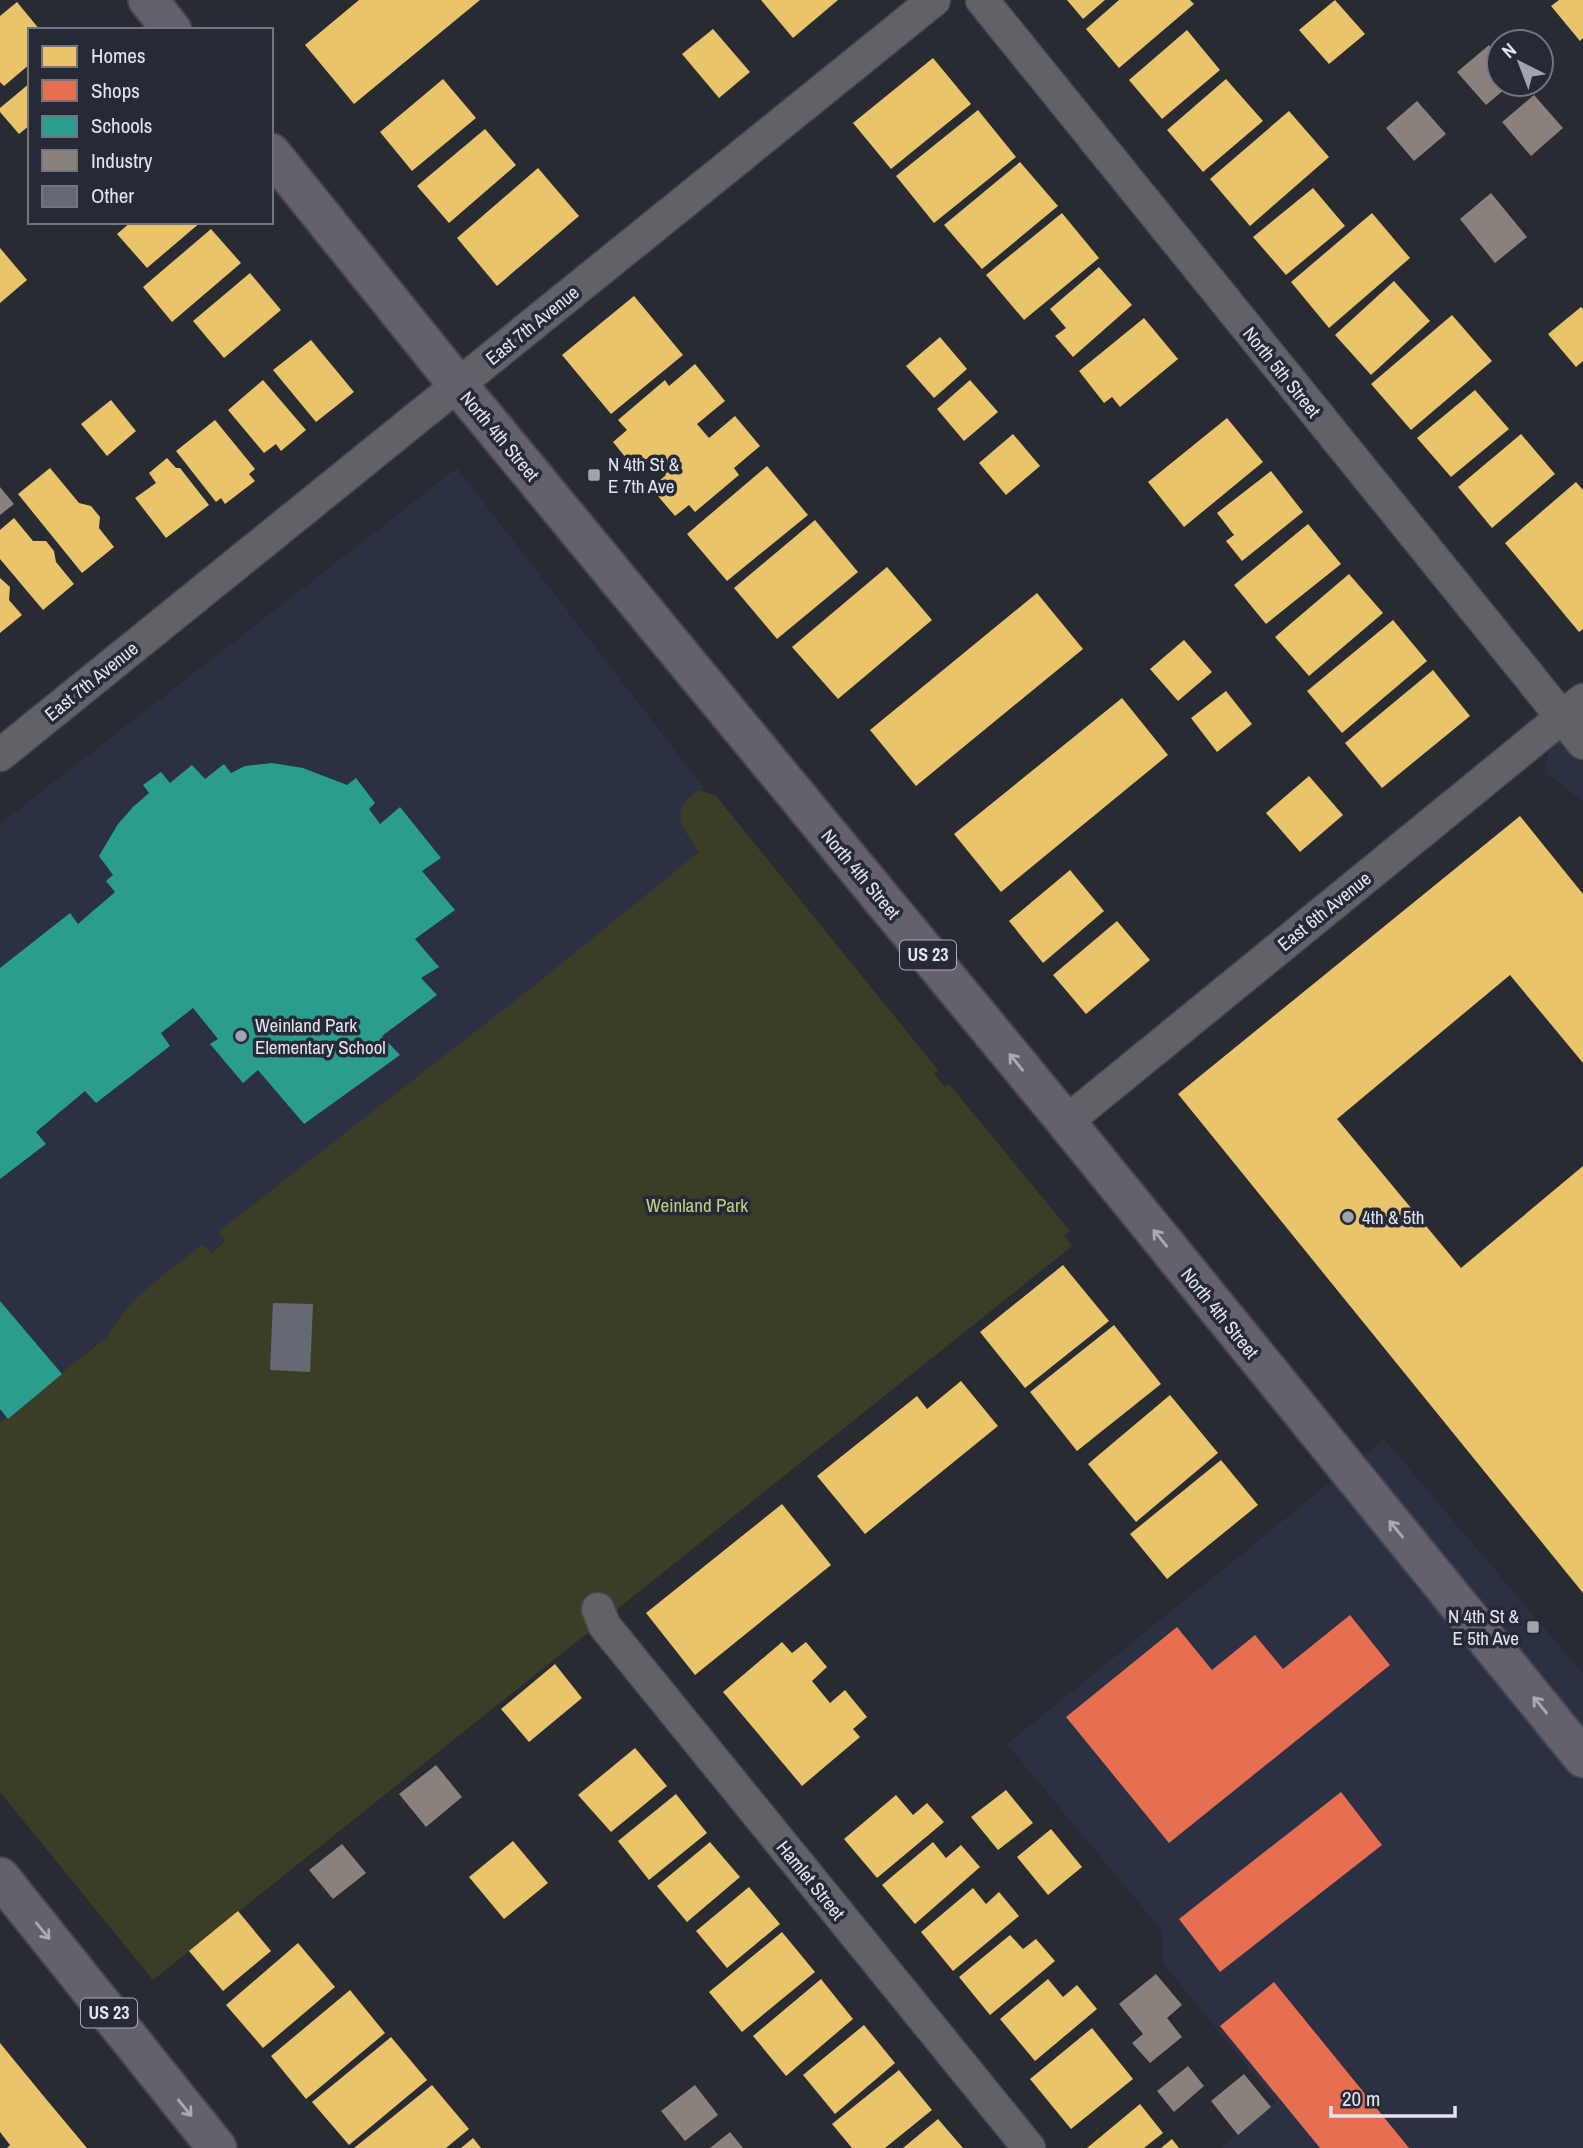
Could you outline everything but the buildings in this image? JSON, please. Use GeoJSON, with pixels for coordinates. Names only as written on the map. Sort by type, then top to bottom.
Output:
{"type":"FeatureCollection","features":[{"type":"Feature","properties":{"kind":"main road"},"geometry":{"type":"LineString","coordinates":[[148,0],[170,28]]}},
{"type":"Feature","properties":{"kind":"main road","name":"North 4th Street"},"geometry":{"type":"LineString","coordinates":[[273,155],[458,385],[1066,1122],[1583,1758]]}},
{"type":"Feature","properties":{"kind":"main road","name":"US 23"},"geometry":{"type":"LineString","coordinates":[[0,1877],[217,2148]]}},
{"type":"Feature","properties":{"kind":"street","name":"East 7th Avenue"},"geometry":{"type":"LineString","coordinates":[[0,755],[934,0]]}},
{"type":"Feature","properties":{"kind":"street","name":"North 5th Street"},"geometry":{"type":"LineString","coordinates":[[982,0],[1573,708],[1583,743]]}},
{"type":"Feature","properties":{"kind":"street","name":"East 6th Avenue"},"geometry":{"type":"LineString","coordinates":[[1066,1122],[1573,708]]}},
{"type":"Feature","properties":{"kind":"street","name":"Hamlet Street"},"geometry":{"type":"LineString","coordinates":[[598,1609],[604,1625],[1029,2148]]}},
{"type":"Feature","properties":{"kind":"shaded area","name":"Weinland Park Elementary School"},"geometry":{"type":"Polygon","coordinates":[[[457,468],[737,831],[0,1422],[0,824],[457,468]]]}},
{"type":"Feature","properties":{"kind":"shaded area"},"geometry":{"type":"Polygon","coordinates":[[[1583,686],[1583,801],[1551,776],[1544,775],[1558,707],[1583,686]]]}},
{"type":"Feature","properties":{"kind":"shaded area"},"geometry":{"type":"Polygon","coordinates":[[[1384,1439],[1583,1674],[1583,2148],[1221,2148],[1276,2102],[1163,1963],[1163,1932],[1007,1744],[1384,1439]]]}},
{"type":"Feature","properties":{"kind":"green space","name":"Weinland Park"},"geometry":{"type":"Polygon","coordinates":[[[698,790],[716,796],[938,1070],[934,1074],[945,1087],[949,1084],[1070,1231],[1064,1236],[1072,1246],[153,1980],[0,1792],[0,1422],[108,1336],[126,1309],[163,1275],[202,1244],[212,1253],[225,1241],[218,1232],[530,989],[699,852],[684,828],[680,814],[688,799],[698,790]]]}},
{"type":"Feature","properties":{"kind":"place","name":"N 4th St & E 7th Ave"},"geometry":{"type":"Point","coordinates":[594,475]}},
{"type":"Feature","properties":{"kind":"place","name":"Weinland Park Elementary School"},"geometry":{"type":"Point","coordinates":[241,1036]}},
{"type":"Feature","properties":{"kind":"place","name":"4th & 5th"},"geometry":{"type":"Point","coordinates":[1348,1217]}},
{"type":"Feature","properties":{"kind":"place","name":"N 4th St & E 5th Ave"},"geometry":{"type":"Point","coordinates":[1533,1627]}}]}
